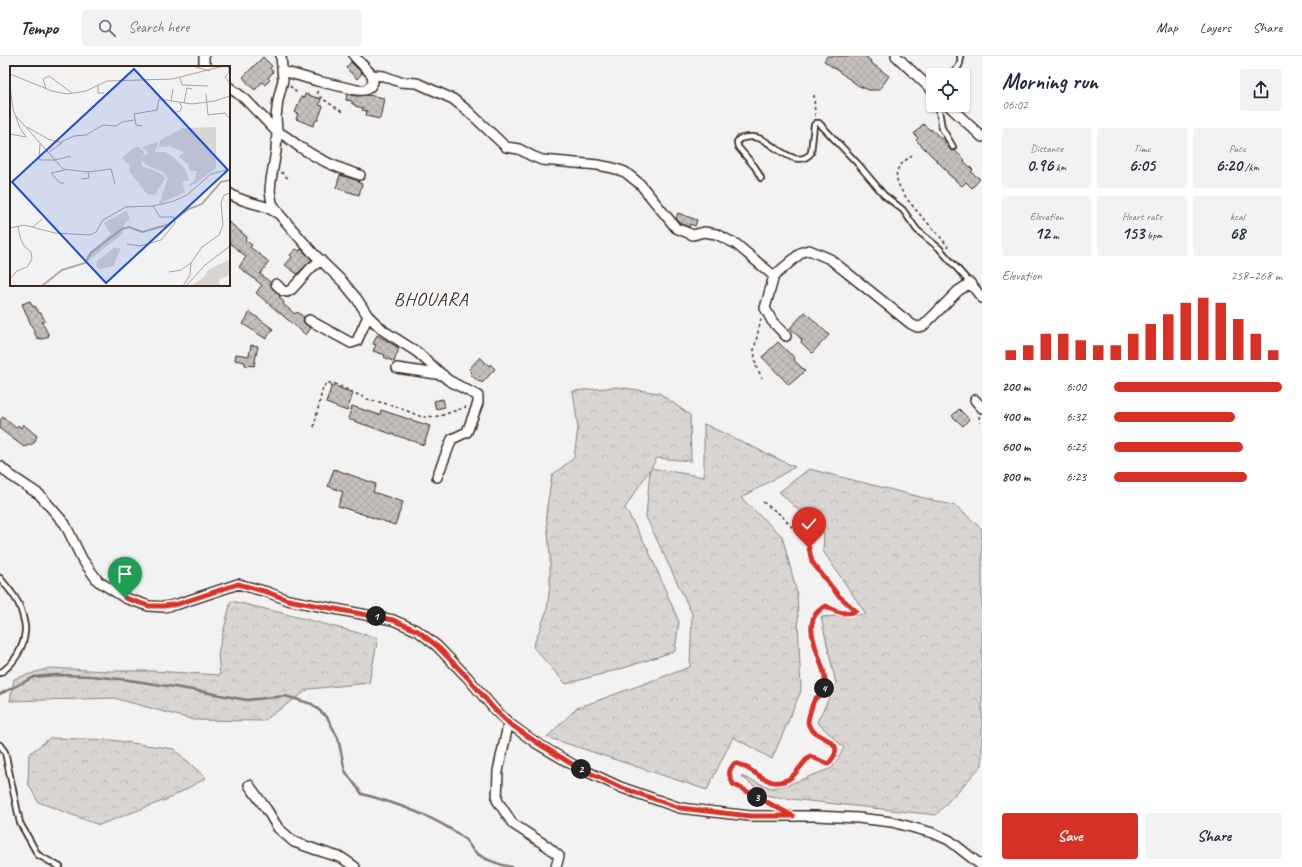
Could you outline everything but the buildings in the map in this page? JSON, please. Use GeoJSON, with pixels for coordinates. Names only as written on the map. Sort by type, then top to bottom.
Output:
{"type":"FeatureCollection","features":[{"type":"Feature","properties":{"kind":"street"},"geometry":{"type":"LineString","coordinates":[[204,56],[204,64],[206,66]]}},
{"type":"Feature","properties":{"kind":"street"},"geometry":{"type":"LineString","coordinates":[[281,56],[283,80],[276,117],[277,132],[270,190],[272,203],[279,214],[343,282],[357,299],[368,316],[384,331],[417,352],[448,380],[478,396],[478,404],[467,432],[452,439],[437,477]]}},
{"type":"Feature","properties":{"kind":"street"},"geometry":{"type":"LineString","coordinates":[[283,71],[317,81],[364,91],[368,90],[373,82],[372,75],[354,56]]}},
{"type":"Feature","properties":{"kind":"street"},"geometry":{"type":"LineString","coordinates":[[896,56],[926,84]]}},
{"type":"Feature","properties":{"kind":"street"},"geometry":{"type":"LineString","coordinates":[[372,75],[384,76],[400,82],[418,84],[453,100],[468,111],[506,147],[519,149],[542,160],[598,165],[625,172],[640,184],[676,228],[693,235],[704,232],[716,234],[736,244],[774,276]]}},
{"type":"Feature","properties":{"kind":"street"},"geometry":{"type":"LineString","coordinates":[[230,88],[245,99],[277,132],[282,133],[319,160],[360,175]]}},
{"type":"Feature","properties":{"kind":"street"},"geometry":{"type":"LineString","coordinates":[[955,112],[982,137]]}},
{"type":"Feature","properties":{"kind":"street"},"geometry":{"type":"LineString","coordinates":[[230,194],[245,202],[264,206],[279,214]]}},
{"type":"Feature","properties":{"kind":"street"},"geometry":{"type":"LineString","coordinates":[[786,336],[772,321],[765,308],[774,276],[802,252],[809,250],[830,259],[871,293],[917,327],[923,326],[958,291],[970,283],[982,298]]}},
{"type":"Feature","properties":{"kind":"street"},"geometry":{"type":"LineString","coordinates":[[276,284],[287,292],[292,289],[311,268],[321,260]]}},
{"type":"Feature","properties":{"kind":"street"},"geometry":{"type":"LineString","coordinates":[[309,320],[351,343],[357,341],[368,316]]}},
{"type":"Feature","properties":{"kind":"street"},"geometry":{"type":"LineString","coordinates":[[397,368],[443,375]]}},
{"type":"Feature","properties":{"kind":"street"},"geometry":{"type":"LineString","coordinates":[[974,400],[982,408]]}},
{"type":"Feature","properties":{"kind":"street"},"geometry":{"type":"LineString","coordinates":[[0,466],[10,475],[40,495],[65,524],[82,559],[98,581],[125,598],[149,606],[164,606],[178,604],[238,584],[267,592],[288,600],[393,620],[418,631],[437,646],[468,678],[495,710],[510,724],[575,766],[620,787],[680,808],[750,816],[816,816],[858,818],[892,822],[933,833],[949,840],[982,866]]}},
{"type":"Feature","properties":{"kind":"street"},"geometry":{"type":"LineString","coordinates":[[510,724],[507,730],[498,771],[497,800],[513,824],[548,846],[559,856],[556,867]]}},
{"type":"Feature","properties":{"kind":"street"},"geometry":{"type":"LineString","coordinates":[[249,785],[278,828],[294,842],[342,858],[355,867]]}},
{"type":"Feature","properties":{"kind":"lane"},"geometry":{"type":"LineString","coordinates":[[958,68],[960,66],[960,56]]}},
{"type":"Feature","properties":{"kind":"lane"},"geometry":{"type":"LineString","coordinates":[[939,112],[942,128],[954,147]]}},
{"type":"Feature","properties":{"kind":"lane"},"geometry":{"type":"LineString","coordinates":[[762,178],[738,147],[737,142],[739,139],[757,138],[764,140],[785,155],[792,158],[804,159],[811,153],[814,125],[816,123],[821,124],[884,195],[903,210],[917,230],[939,248],[970,283]]}},
{"type":"Feature","properties":{"kind":"lane"},"geometry":{"type":"LineString","coordinates":[[0,578],[11,591],[20,606],[26,630],[22,646],[14,661],[0,673]]}},
{"type":"Feature","properties":{"kind":"lane"},"geometry":{"type":"LineString","coordinates":[[0,745],[5,752],[20,823],[38,855],[60,867]]}},
{"type":"Feature","properties":{"kind":"path"},"geometry":{"type":"LineString","coordinates":[[317,81],[317,93],[320,97],[344,112]]}},
{"type":"Feature","properties":{"kind":"path"},"geometry":{"type":"LineString","coordinates":[[814,96],[816,123]]}},
{"type":"Feature","properties":{"kind":"path"},"geometry":{"type":"LineString","coordinates":[[912,155],[897,171],[897,181],[908,200],[948,246],[949,253],[947,257]]}},
{"type":"Feature","properties":{"kind":"path"},"geometry":{"type":"LineString","coordinates":[[762,378],[756,366],[754,350],[759,326],[765,308]]}},
{"type":"Feature","properties":{"kind":"path"},"geometry":{"type":"LineString","coordinates":[[314,426],[322,391],[326,383],[333,383],[367,399],[395,406],[422,417],[440,416],[478,404]]}},
{"type":"Feature","properties":{"kind":"path"},"geometry":{"type":"LineString","coordinates":[[763,502],[782,515],[800,536],[809,548],[812,562],[838,595],[856,611],[850,613],[838,612],[826,606],[820,609],[814,616],[812,624],[812,632],[825,676],[825,685],[822,693],[814,699],[808,721],[810,728],[834,744],[836,752],[833,759],[828,764],[810,756],[790,778],[780,781],[766,781],[742,765],[735,763],[730,768],[729,775],[733,784],[779,809]]}},
{"type":"Feature","properties":{"kind":"green space"},"geometry":{"type":"Polygon","coordinates":[[[617,387],[659,393],[690,415],[691,461],[657,458],[651,468],[704,477],[704,424],[795,467],[741,498],[782,536],[797,593],[801,691],[772,759],[733,737],[707,790],[547,737],[577,708],[690,667],[692,614],[646,517],[650,469],[625,508],[648,549],[679,622],[675,651],[627,667],[566,684],[533,647],[547,610],[550,584],[550,555],[546,513],[552,475],[574,458],[578,428],[573,391],[617,387]]]}},
{"type":"Feature","properties":{"kind":"green space"},"geometry":{"type":"Polygon","coordinates":[[[809,469],[956,506],[982,529],[982,765],[936,815],[766,795],[741,776],[771,788],[790,784],[832,768],[844,748],[817,722],[836,684],[821,617],[866,614],[823,551],[824,533],[779,492],[809,469]]]}},
{"type":"Feature","properties":{"kind":"green space"},"geometry":{"type":"Polygon","coordinates":[[[231,601],[378,638],[369,683],[309,689],[263,721],[194,720],[114,698],[10,701],[14,679],[49,668],[107,671],[153,671],[220,675],[218,653],[231,601]]]}},
{"type":"Feature","properties":{"kind":"green space"},"geometry":{"type":"Polygon","coordinates":[[[50,738],[111,740],[174,749],[206,778],[168,799],[99,825],[38,802],[28,783],[29,754],[50,738]]]}},
{"type":"Feature","properties":{"kind":"waterway"},"geometry":{"type":"LineString","coordinates":[[0,694],[34,677],[56,675],[91,676],[129,680],[247,700],[285,696],[312,704],[327,717],[338,738],[345,771],[362,794],[388,801],[426,816],[463,837],[473,850],[486,859],[512,867]]}},
{"type":"Feature","properties":{"kind":"district","name":"BHOUARA"},"geometry":{"type":"Point","coordinates":[431,299]}},
{"type":"Feature","properties":{"kind":"route"},"geometry":{"type":"LineString","coordinates":[[125,598],[149,606],[157,607],[178,604],[238,584],[312,606],[393,620],[418,631],[428,638],[447,655],[495,710],[510,724],[575,766],[620,787],[680,808],[750,816],[793,816],[742,790],[733,784],[729,775],[730,768],[735,763],[742,765],[766,781],[780,781],[790,778],[810,756],[828,764],[833,759],[836,752],[834,744],[810,728],[808,721],[814,699],[822,693],[825,685],[825,676],[816,649],[812,632],[812,624],[814,616],[820,609],[826,606],[838,612],[850,613],[856,611],[838,595],[823,577],[812,562],[809,548]]}}]}
